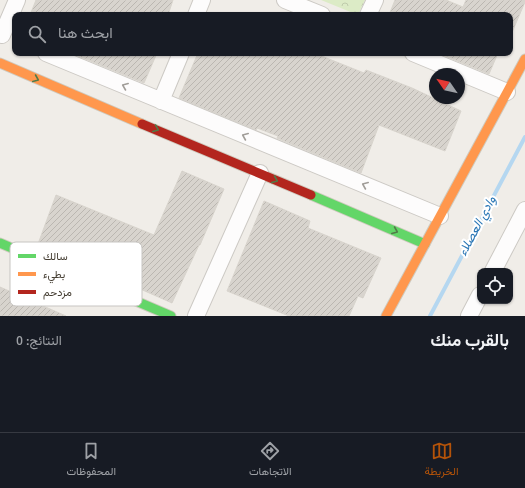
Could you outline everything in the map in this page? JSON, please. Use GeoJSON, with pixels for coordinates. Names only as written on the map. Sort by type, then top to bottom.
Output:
{"type":"FeatureCollection","features":[{"type":"Feature","properties":{"kind":"street"},"geometry":{"type":"LineString","coordinates":[[13,12],[17,0]]}},
{"type":"Feature","properties":{"kind":"street"},"geometry":{"type":"LineString","coordinates":[[197,12],[202,0]]}},
{"type":"Feature","properties":{"kind":"street"},"geometry":{"type":"LineString","coordinates":[[285,0],[315,12]]}},
{"type":"Feature","properties":{"kind":"street"},"geometry":{"type":"LineString","coordinates":[[369,12],[375,0]]}},
{"type":"Feature","properties":{"kind":"street"},"geometry":{"type":"LineString","coordinates":[[6,36],[12,16]]}},
{"type":"Feature","properties":{"kind":"street"},"geometry":{"type":"LineString","coordinates":[[53,56],[440,216]]}},
{"type":"Feature","properties":{"kind":"street"},"geometry":{"type":"LineString","coordinates":[[161,101],[180,56]]}},
{"type":"Feature","properties":{"kind":"street"},"geometry":{"type":"LineString","coordinates":[[420,56],[507,92]]}},
{"type":"Feature","properties":{"kind":"street"},"geometry":{"type":"LineString","coordinates":[[386,316],[525,59]]}},
{"type":"Feature","properties":{"kind":"street"},"geometry":{"type":"LineString","coordinates":[[0,63],[425,244]]}},
{"type":"Feature","properties":{"kind":"street"},"geometry":{"type":"LineString","coordinates":[[196,316],[260,174]]}},
{"type":"Feature","properties":{"kind":"street"},"geometry":{"type":"LineString","coordinates":[[494,268],[525,210]]}},
{"type":"Feature","properties":{"kind":"street"},"geometry":{"type":"LineString","coordinates":[[0,243],[10,247]]}},
{"type":"Feature","properties":{"kind":"street"},"geometry":{"type":"LineString","coordinates":[[468,316],[477,300]]}},
{"type":"Feature","properties":{"kind":"street"},"geometry":{"type":"LineString","coordinates":[[142,304],[170,316]]}},
{"type":"Feature","properties":{"kind":"green space"},"geometry":{"type":"Polygon","coordinates":[[[321,0],[365,0],[359,12],[351,12],[321,0]]]}},
{"type":"Feature","properties":{"kind":"building"},"geometry":{"type":"Polygon","coordinates":[[[36,0],[173,0],[169,12],[31,12],[36,0]]]}},
{"type":"Feature","properties":{"kind":"building"},"geometry":{"type":"Polygon","coordinates":[[[395,0],[446,0],[463,7],[466,0],[525,0],[513,30],[513,12],[390,12],[395,0]]]}},
{"type":"Feature","properties":{"kind":"building"},"geometry":{"type":"Polygon","coordinates":[[[78,56],[156,56],[144,83],[78,56]]]}},
{"type":"Feature","properties":{"kind":"building"},"geometry":{"type":"Polygon","coordinates":[[[197,56],[322,56],[364,73],[366,70],[412,88],[429,96],[429,104],[446,104],[461,111],[445,151],[379,125],[361,173],[277,138],[278,136],[257,128],[256,130],[179,98],[197,56]]]}},
{"type":"Feature","properties":{"kind":"building"},"geometry":{"type":"Polygon","coordinates":[[[445,56],[497,56],[489,74],[445,56]]]}},
{"type":"Feature","properties":{"kind":"building"},"geometry":{"type":"Polygon","coordinates":[[[182,171],[224,189],[200,245],[172,303],[142,290],[142,242],[39,242],[56,195],[154,235],[182,171]]]}},
{"type":"Feature","properties":{"kind":"building"},"geometry":{"type":"Polygon","coordinates":[[[264,201],[310,221],[308,228],[381,258],[363,298],[358,296],[349,316],[289,316],[227,291],[264,201]]]}},
{"type":"Feature","properties":{"kind":"building"},"geometry":{"type":"Polygon","coordinates":[[[0,287],[10,291],[10,306],[43,306],[66,316],[0,316],[0,287]]]}},
{"type":"Feature","properties":{"kind":"waterway","name":"وادي العصلاء"},"geometry":{"type":"LineString","coordinates":[[430,316],[525,137]]}},
{"type":"Feature","properties":{"kind":"traffic: fast"},"geometry":{"type":"LineString","coordinates":[[311,195],[425,244]]}},
{"type":"Feature","properties":{"kind":"traffic: fast"},"geometry":{"type":"LineString","coordinates":[[0,243],[10,247]]}},
{"type":"Feature","properties":{"kind":"traffic: fast"},"geometry":{"type":"LineString","coordinates":[[142,304],[171,316]]}},
{"type":"Feature","properties":{"kind":"traffic: slow"},"geometry":{"type":"LineString","coordinates":[[386,316],[525,59]]}},
{"type":"Feature","properties":{"kind":"traffic: slow"},"geometry":{"type":"LineString","coordinates":[[0,63],[142,124]]}},
{"type":"Feature","properties":{"kind":"traffic: jam"},"geometry":{"type":"LineString","coordinates":[[142,124],[311,195]]}}]}
